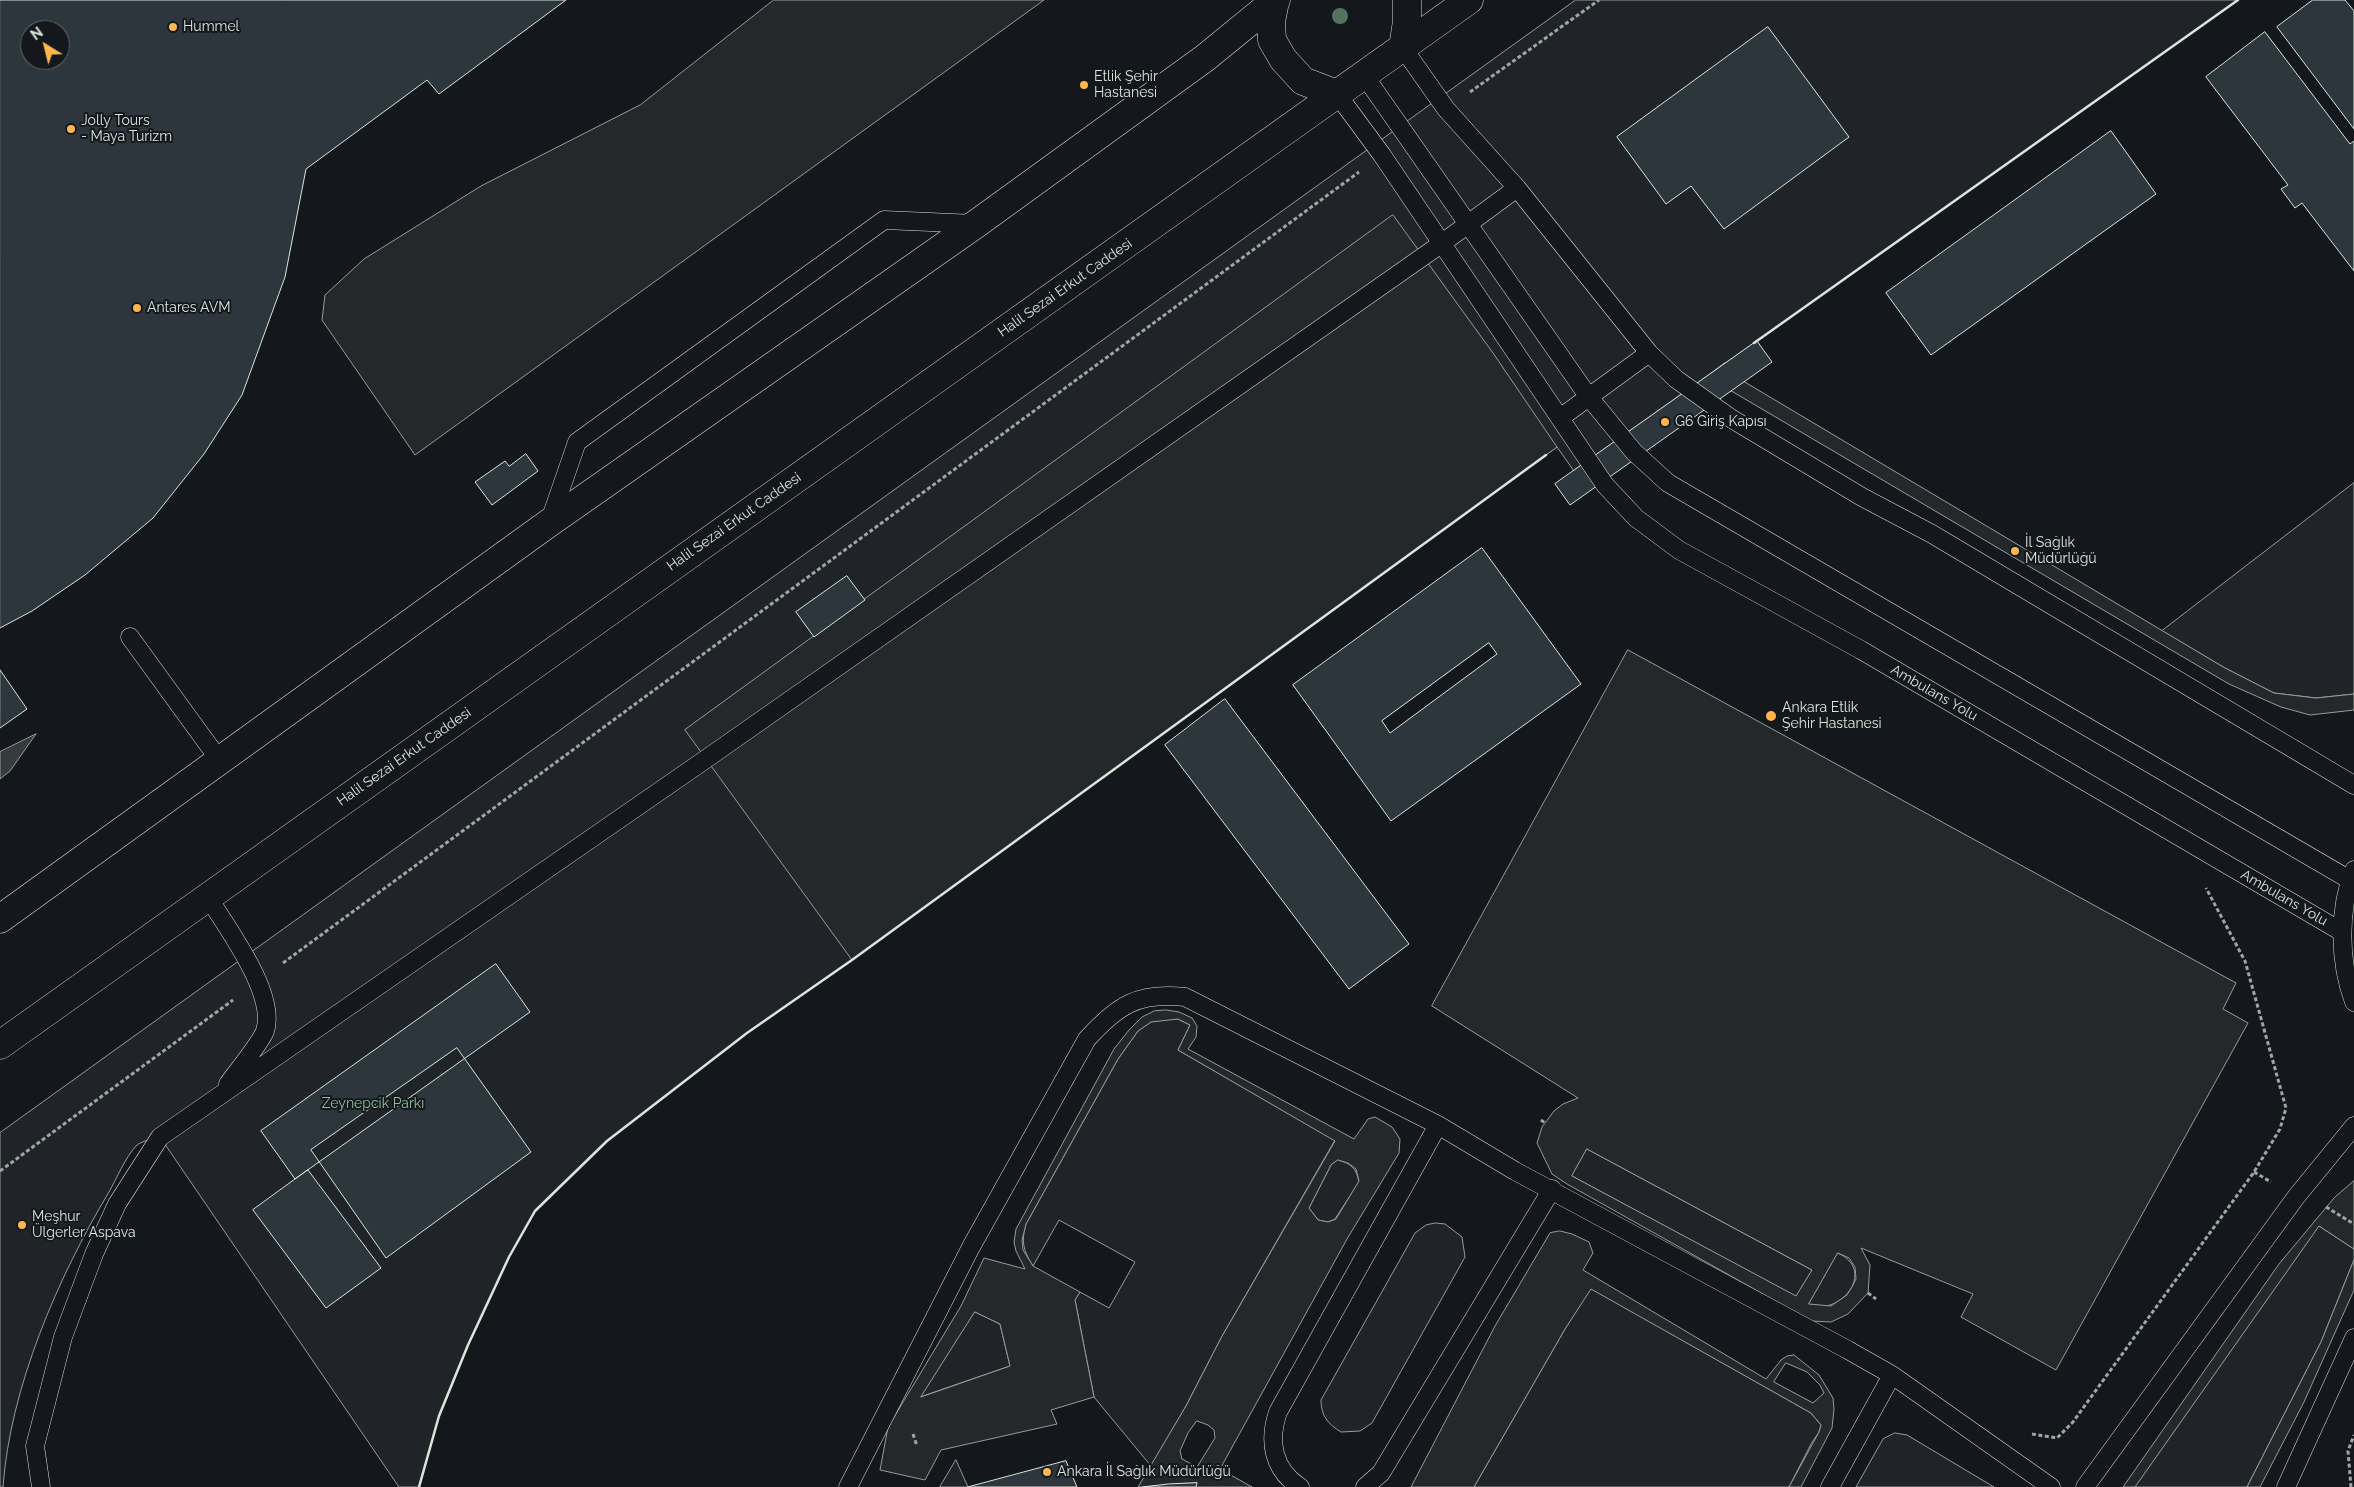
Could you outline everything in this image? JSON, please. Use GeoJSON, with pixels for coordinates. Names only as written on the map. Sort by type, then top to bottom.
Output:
{"type":"FeatureCollection","features":[{"type":"Feature","properties":{"kind":"main road"},"geometry":{"type":"LineString","coordinates":[[1276,0],[1271,22],[1272,40],[1283,59],[1303,81],[1337,94]]}},
{"type":"Feature","properties":{"kind":"main road"},"geometry":{"type":"LineString","coordinates":[[0,919],[549,523],[976,224],[1205,58],[1276,0]]}},
{"type":"Feature","properties":{"kind":"main road"},"geometry":{"type":"LineString","coordinates":[[1403,48],[1407,21],[1407,0]]}},
{"type":"Feature","properties":{"kind":"main road","name":"Halil Sezai Erkut Caddesi"},"geometry":{"type":"LineString","coordinates":[[0,1045],[1469,0]]}},
{"type":"Feature","properties":{"kind":"lane"},"geometry":{"type":"LineString","coordinates":[[1403,48],[1446,109],[1517,188],[1649,353],[1676,379],[1748,429],[1862,497],[1932,534],[2354,785]]}},
{"type":"Feature","properties":{"kind":"lane"},"geometry":{"type":"LineString","coordinates":[[1364,75],[1588,396],[1634,452],[1668,483],[2352,875],[2342,932],[2347,984],[2354,1002]]}},
{"type":"Feature","properties":{"kind":"lane","name":"Ambulans Yolu"},"geometry":{"type":"LineString","coordinates":[[1337,94],[1382,155],[1441,244],[1510,341],[1605,485],[1636,518],[1679,550],[1861,650],[2342,932]]}},
{"type":"Feature","properties":{"kind":"lane"},"geometry":{"type":"LineString","coordinates":[[41,1487],[35,1446],[63,1337],[94,1254],[117,1204],[160,1136],[706,759],[1441,244],[1517,188]]}},
{"type":"Feature","properties":{"kind":"lane"},"geometry":{"type":"LineString","coordinates":[[549,523],[577,442],[884,220],[976,224]]}},
{"type":"Feature","properties":{"kind":"lane"},"geometry":{"type":"LineString","coordinates":[[1560,418],[1649,353]]}},
{"type":"Feature","properties":{"kind":"lane"},"geometry":{"type":"LineString","coordinates":[[130,637],[220,761]]}},
{"type":"Feature","properties":{"kind":"lane"},"geometry":{"type":"LineString","coordinates":[[208,897],[259,981],[266,1003],[265,1031],[222,1093]]}},
{"type":"Feature","properties":{"kind":"lane"},"geometry":{"type":"LineString","coordinates":[[848,1487],[971,1247],[1087,1039],[1107,1017],[1132,1002],[1160,994],[1185,997],[1438,1125],[1515,1171],[1552,1189],[1892,1375],[2050,1487]]}},
{"type":"Feature","properties":{"kind":"lane"},"geometry":{"type":"LineString","coordinates":[[1300,1487],[1292,1482],[1279,1466],[1272,1443],[1273,1425],[1278,1412],[1438,1125]]}},
{"type":"Feature","properties":{"kind":"lane"},"geometry":{"type":"LineString","coordinates":[[2085,1487],[2296,1197],[2354,1126]]}},
{"type":"Feature","properties":{"kind":"lane"},"geometry":{"type":"LineString","coordinates":[[1365,1487],[1381,1472],[1552,1189]]}},
{"type":"Feature","properties":{"kind":"lane"},"geometry":{"type":"LineString","coordinates":[[2286,1487],[2354,1338]]}},
{"type":"Feature","properties":{"kind":"lane"},"geometry":{"type":"LineString","coordinates":[[1830,1487],[1892,1375]]}},
{"type":"Feature","properties":{"kind":"path"},"geometry":{"type":"LineString","coordinates":[[1446,109],[1599,0]]}},
{"type":"Feature","properties":{"kind":"path"},"geometry":{"type":"LineString","coordinates":[[0,1171],[1382,155]]}},
{"type":"Feature","properties":{"kind":"path"},"geometry":{"type":"LineString","coordinates":[[2026,1431],[2034,1435],[2057,1438],[2073,1422],[2254,1172],[2280,1129],[2286,1108],[2245,961],[2202,880]]}},
{"type":"Feature","properties":{"kind":"path"},"geometry":{"type":"LineString","coordinates":[[1541,1120],[1545,1123]]}},
{"type":"Feature","properties":{"kind":"path"},"geometry":{"type":"LineString","coordinates":[[1868,1293],[1876,1299]]}},
{"type":"Feature","properties":{"kind":"path"},"geometry":{"type":"LineString","coordinates":[[913,1434],[917,1446]]}},
{"type":"Feature","properties":{"kind":"path"},"geometry":{"type":"LineString","coordinates":[[2350,1487],[2348,1450],[2354,1435]]}},
{"type":"Feature","properties":{"kind":"green space","name":"Zeynepcik Parkı"},"geometry":{"type":"Polygon","coordinates":[[[1576,0],[2238,0],[1574,471],[1557,447],[852,960],[747,1033],[607,1141],[535,1211],[509,1257],[468,1345],[439,1416],[419,1487],[399,1487],[160,1137],[138,1144],[128,1156],[90,1225],[55,1297],[26,1373],[15,1411],[7,1449],[3,1487],[0,1487],[0,1133],[1576,0]]]}},
{"type":"Feature","properties":{"kind":"green space"},"geometry":{"type":"Polygon","coordinates":[[[2354,483],[2354,694],[2316,698],[2274,693],[2225,668],[2162,631],[2354,483]]]}},
{"type":"Feature","properties":{"kind":"green space"},"geometry":{"type":"Polygon","coordinates":[[[1178,1019],[1190,1025],[1178,1050],[1335,1140],[1221,1338],[1186,1406],[1151,1466],[1094,1397],[1075,1300],[1080,1292],[1109,1308],[1135,1262],[1059,1220],[1033,1266],[1023,1241],[1026,1224],[1118,1059],[1138,1031],[1151,1022],[1178,1019]]]}},
{"type":"Feature","properties":{"kind":"green space"},"geometry":{"type":"Polygon","coordinates":[[[1587,1149],[1812,1270],[1796,1297],[1572,1176],[1587,1149]]]}},
{"type":"Feature","properties":{"kind":"green space"},"geometry":{"type":"Polygon","coordinates":[[[1338,1160],[1353,1167],[1359,1182],[1335,1219],[1328,1222],[1318,1220],[1309,1208],[1331,1165],[1338,1160]]]}},
{"type":"Feature","properties":{"kind":"green space"},"geometry":{"type":"Polygon","coordinates":[[[1445,1224],[1462,1237],[1465,1257],[1372,1423],[1360,1431],[1341,1432],[1326,1419],[1322,1411],[1321,1400],[1415,1233],[1426,1225],[1445,1224]]]}},
{"type":"Feature","properties":{"kind":"green space"},"geometry":{"type":"Polygon","coordinates":[[[2319,1226],[2354,1249],[2354,1260],[2321,1342],[2247,1487],[2135,1487],[2319,1226]]]}},
{"type":"Feature","properties":{"kind":"green space"},"geometry":{"type":"Polygon","coordinates":[[[1838,1253],[1849,1261],[1855,1271],[1854,1281],[1850,1290],[1842,1299],[1832,1304],[1820,1307],[1809,1304],[1838,1253]]]}},
{"type":"Feature","properties":{"kind":"green space"},"geometry":{"type":"Polygon","coordinates":[[[1591,1288],[1811,1413],[1821,1425],[1819,1432],[1789,1487],[1474,1487],[1565,1329],[1591,1288]]]}},
{"type":"Feature","properties":{"kind":"green space"},"geometry":{"type":"Polygon","coordinates":[[[975,1312],[1000,1324],[1010,1366],[920,1397],[975,1312]]]}},
{"type":"Feature","properties":{"kind":"green space"},"geometry":{"type":"Polygon","coordinates":[[[1895,1433],[1907,1435],[1994,1487],[1856,1487],[1883,1439],[1895,1433]]]}},
{"type":"Feature","properties":{"kind":"green space"},"geometry":{"type":"Polygon","coordinates":[[[956,1460],[968,1487],[940,1487],[956,1460]]]}},
{"type":"Feature","properties":{"kind":"shaded area"},"geometry":{"type":"Polygon","coordinates":[[[774,0],[1044,0],[415,455],[322,320],[325,295],[364,259],[481,186],[640,105],[774,0]]]}},
{"type":"Feature","properties":{"kind":"shaded area"},"geometry":{"type":"Polygon","coordinates":[[[1393,215],[1493,353],[1557,447],[852,960],[685,730],[1393,215]]]}},
{"type":"Feature","properties":{"kind":"shaded area"},"geometry":{"type":"Polygon","coordinates":[[[1725,363],[1743,381],[2225,668],[2274,693],[2316,698],[2354,694],[2354,710],[2310,715],[2281,707],[2229,684],[1728,389],[1711,374],[1725,363]]]}},
{"type":"Feature","properties":{"kind":"shaded area"},"geometry":{"type":"Polygon","coordinates":[[[1628,650],[2236,983],[2223,1009],[2248,1023],[2056,1370],[1961,1317],[1973,1294],[1861,1248],[1870,1265],[1868,1293],[1848,1314],[1831,1322],[1811,1321],[1567,1184],[1552,1174],[1537,1143],[1542,1127],[1554,1111],[1563,1104],[1578,1098],[1432,1006],[1628,650]],[[1587,1149],[1572,1176],[1796,1296],[1812,1270],[1587,1149]],[[1838,1253],[1809,1304],[1831,1306],[1847,1295],[1852,1287],[1856,1279],[1855,1267],[1849,1258],[1838,1253]]]}},
{"type":"Feature","properties":{"kind":"shaded area"},"geometry":{"type":"Polygon","coordinates":[[[36,734],[10,771],[0,779],[0,752],[36,734]]]}},
{"type":"Feature","properties":{"kind":"shaded area"},"geometry":{"type":"Polygon","coordinates":[[[1154,1011],[1179,1012],[1192,1018],[1197,1026],[1196,1037],[1188,1049],[1354,1139],[1368,1119],[1375,1117],[1392,1127],[1400,1139],[1399,1153],[1347,1239],[1220,1469],[1252,1487],[1196,1487],[1196,1483],[1138,1487],[1186,1406],[1221,1338],[1335,1141],[1178,1050],[1190,1025],[1178,1019],[1151,1022],[1138,1031],[1118,1059],[1026,1224],[1022,1240],[1023,1250],[1033,1266],[1080,1292],[1075,1300],[1094,1397],[1051,1410],[1057,1424],[941,1450],[925,1480],[880,1470],[888,1427],[961,1306],[984,1258],[1025,1269],[1016,1251],[1014,1242],[1016,1229],[1114,1049],[1142,1017],[1154,1011]],[[1338,1160],[1331,1165],[1309,1208],[1318,1220],[1328,1222],[1336,1219],[1359,1181],[1356,1169],[1348,1163],[1338,1160]],[[975,1312],[921,1397],[1010,1366],[1000,1324],[975,1312]],[[1197,1421],[1188,1433],[1180,1451],[1182,1459],[1197,1467],[1215,1438],[1214,1430],[1208,1425],[1197,1421]]]}},
{"type":"Feature","properties":{"kind":"shaded area"},"geometry":{"type":"Polygon","coordinates":[[[2354,1181],[2354,1249],[2319,1226],[2135,1487],[2123,1487],[2279,1264],[2334,1198],[2354,1181]]]}},
{"type":"Feature","properties":{"kind":"shaded area"},"geometry":{"type":"Polygon","coordinates":[[[1560,1231],[1589,1242],[1593,1253],[1583,1270],[1766,1379],[1781,1360],[1787,1356],[1794,1355],[1819,1375],[1833,1398],[1832,1428],[1801,1487],[1789,1487],[1819,1432],[1821,1425],[1811,1413],[1591,1289],[1565,1329],[1474,1487],[1411,1487],[1495,1326],[1550,1233],[1560,1231]],[[1786,1363],[1774,1382],[1813,1403],[1824,1393],[1820,1385],[1807,1372],[1786,1363]]]}},
{"type":"Feature","properties":{"kind":"shaded area"},"geometry":{"type":"Polygon","coordinates":[[[2354,1260],[2354,1290],[2304,1402],[2260,1487],[2247,1487],[2321,1342],[2354,1260]]]}},
{"type":"Feature","properties":{"kind":"building","name":"Antares AVM"},"geometry":{"type":"Polygon","coordinates":[[[0,0],[566,0],[439,94],[427,80],[306,169],[285,277],[242,395],[204,454],[153,518],[85,575],[32,611],[0,628],[0,0]]]}},
{"type":"Feature","properties":{"kind":"building"},"geometry":{"type":"Polygon","coordinates":[[[2313,0],[2345,0],[2354,11],[2354,129],[2277,27],[2313,0]]]}},
{"type":"Feature","properties":{"kind":"building"},"geometry":{"type":"Polygon","coordinates":[[[1768,27],[1849,137],[1724,229],[1691,186],[1666,204],[1617,137],[1768,27]]]}},
{"type":"Feature","properties":{"kind":"building"},"geometry":{"type":"Polygon","coordinates":[[[2265,32],[2350,144],[2354,141],[2354,271],[2302,203],[2295,208],[2281,189],[2288,185],[2206,77],[2265,32]]]}},
{"type":"Feature","properties":{"kind":"building"},"geometry":{"type":"Polygon","coordinates":[[[2111,131],[2156,194],[1931,355],[1886,293],[2111,131]]]}},
{"type":"Feature","properties":{"kind":"building","name":"G6 Giriş Kapısı"},"geometry":{"type":"Polygon","coordinates":[[[1757,341],[1772,362],[1570,505],[1555,484],[1757,341]]]}},
{"type":"Feature","properties":{"kind":"building"},"geometry":{"type":"Polygon","coordinates":[[[526,454],[538,471],[492,505],[475,482],[505,461],[509,466],[526,454]]]}},
{"type":"Feature","properties":{"kind":"building"},"geometry":{"type":"Polygon","coordinates":[[[1482,548],[1581,684],[1391,821],[1293,685],[1482,548]],[[1489,643],[1382,721],[1390,733],[1497,654],[1489,643]]]}},
{"type":"Feature","properties":{"kind":"building"},"geometry":{"type":"Polygon","coordinates":[[[847,576],[865,600],[814,637],[796,612],[847,576]]]}},
{"type":"Feature","properties":{"kind":"building"},"geometry":{"type":"Polygon","coordinates":[[[0,670],[27,709],[0,728],[0,670]]]}},
{"type":"Feature","properties":{"kind":"building"},"geometry":{"type":"Polygon","coordinates":[[[1225,699],[1409,944],[1349,989],[1165,745],[1225,699]]]}},
{"type":"Feature","properties":{"kind":"building"},"geometry":{"type":"Polygon","coordinates":[[[496,964],[530,1012],[295,1179],[261,1131],[496,964]]]}},
{"type":"Feature","properties":{"kind":"building"},"geometry":{"type":"Polygon","coordinates":[[[457,1048],[531,1152],[386,1258],[311,1150],[457,1048]]]}},
{"type":"Feature","properties":{"kind":"building"},"geometry":{"type":"Polygon","coordinates":[[[308,1170],[381,1268],[326,1308],[253,1210],[308,1170]]]}},
{"type":"Feature","properties":{"kind":"building","name":"Ankara İl Sağlık Müdürlüğü"},"geometry":{"type":"Polygon","coordinates":[[[1066,1461],[1077,1487],[968,1487],[1066,1461]]]}},
{"type":"Feature","properties":{"kind":"building","name":"Ankara İl Sağlık Müdürlüğü"},"geometry":{"type":"Polygon","coordinates":[[[1197,1483],[1196,1487],[1143,1487],[1168,1484],[1197,1483]]]}},
{"type":"Feature","properties":{"kind":"wall"},"geometry":{"type":"LineString","coordinates":[[1754,343],[2238,0]]}},
{"type":"Feature","properties":{"kind":"wall"},"geometry":{"type":"LineString","coordinates":[[419,1487],[439,1416],[468,1345],[509,1257],[535,1211],[607,1141],[747,1033],[852,960],[1546,455]]}},
{"type":"Feature","properties":{"kind":"place","name":"Hummel"},"geometry":{"type":"Point","coordinates":[173,27]}},
{"type":"Feature","properties":{"kind":"place","name":"Etlik Şehir Hastanesi"},"geometry":{"type":"Point","coordinates":[1084,85]}},
{"type":"Feature","properties":{"kind":"place","name":"Jolly Tours - Maya Turizm"},"geometry":{"type":"Point","coordinates":[71,129]}},
{"type":"Feature","properties":{"kind":"place","name":"Antares AVM"},"geometry":{"type":"Point","coordinates":[137,308]}},
{"type":"Feature","properties":{"kind":"place","name":"G6 Giriş Kapısı"},"geometry":{"type":"Point","coordinates":[1665,422]}},
{"type":"Feature","properties":{"kind":"place","name":"İl Sağlık Müdürlüğü"},"geometry":{"type":"Point","coordinates":[2015,551]}},
{"type":"Feature","properties":{"kind":"place","name":"Ankara Etlik Şehir Hastanesi"},"geometry":{"type":"Point","coordinates":[1771,716]}},
{"type":"Feature","properties":{"kind":"place","name":"Meşhur Ülgerler Aspava"},"geometry":{"type":"Point","coordinates":[22,1225]}},
{"type":"Feature","properties":{"kind":"place","name":"Ankara İl Sağlık Müdürlüğü"},"geometry":{"type":"Point","coordinates":[1047,1472]}}]}
